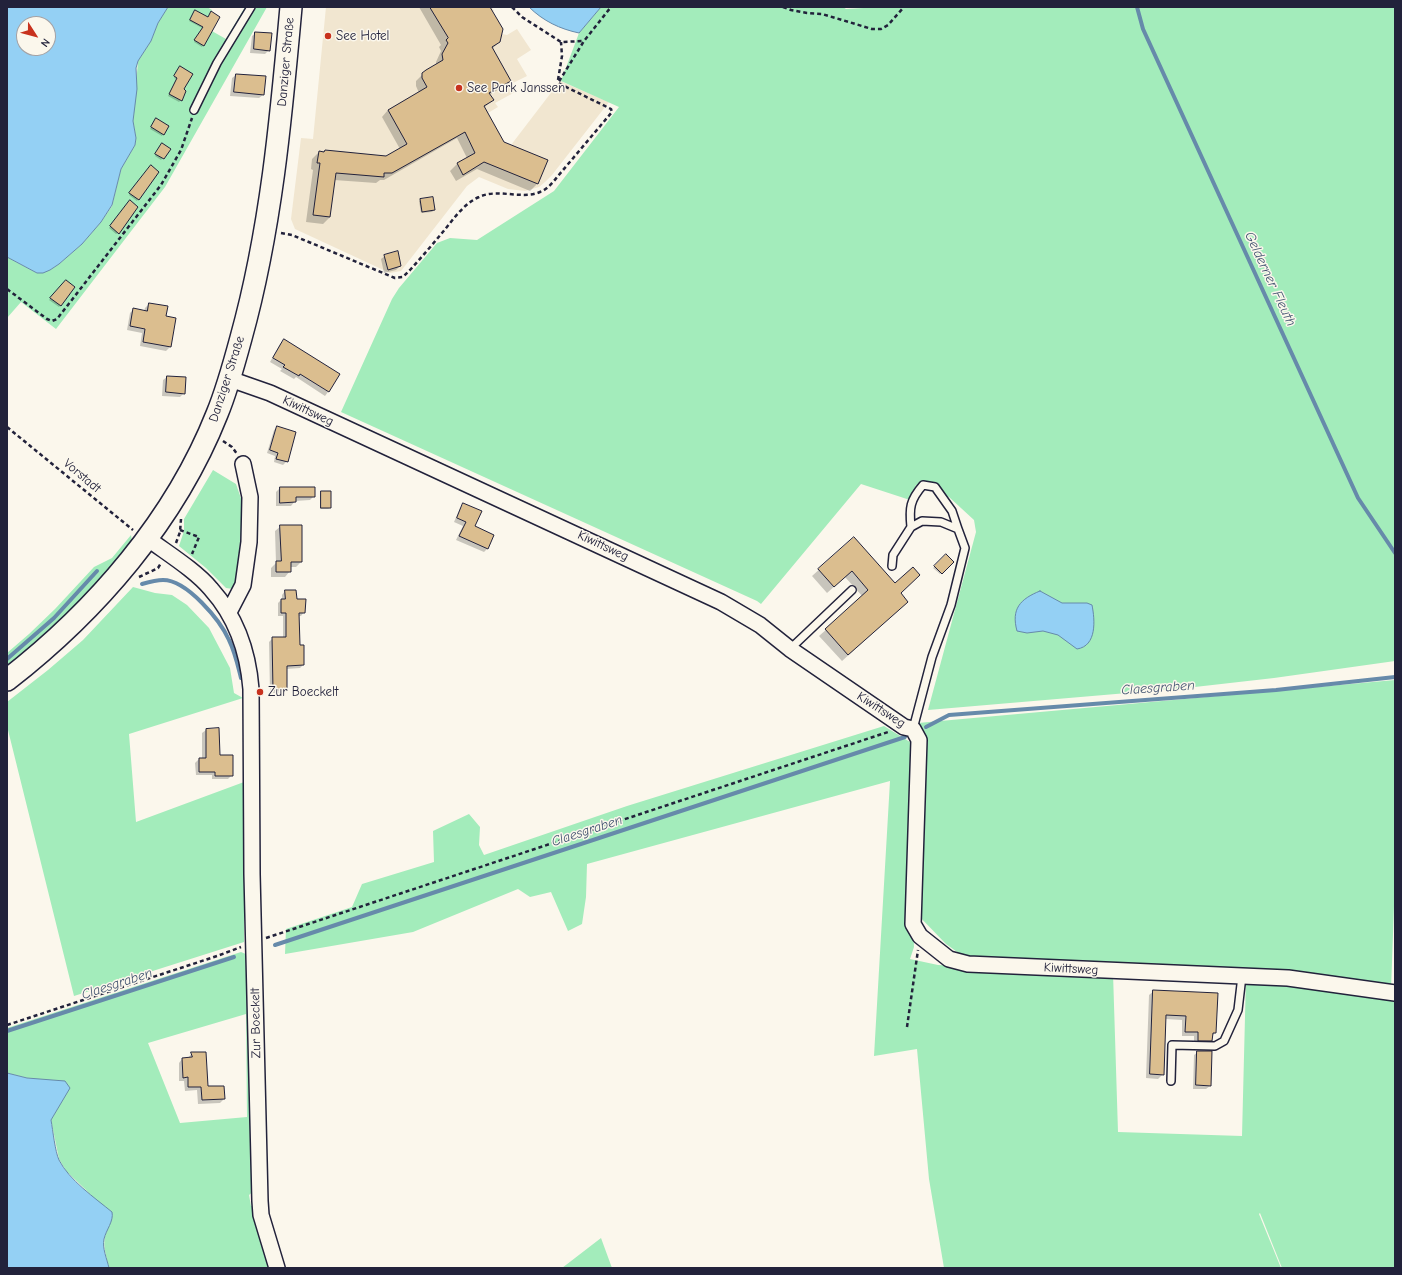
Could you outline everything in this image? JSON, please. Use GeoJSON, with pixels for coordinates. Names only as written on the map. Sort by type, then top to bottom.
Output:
{"type":"FeatureCollection","features":[{"type":"Feature","properties":{"kind":"street","name":"Danziger Straße"},"geometry":{"type":"LineString","coordinates":[[7,680],[36,658],[68,628],[118,574],[147,538],[187,477],[218,414],[230,379],[247,318],[260,261],[282,111],[291,7]]}},
{"type":"Feature","properties":{"kind":"street","name":"Kiwittsweg"},"geometry":{"type":"LineString","coordinates":[[230,379],[270,393],[721,602],[760,625],[790,649],[909,728],[919,740],[913,924],[920,936],[949,959],[968,964],[1288,978],[1395,993]]}},
{"type":"Feature","properties":{"kind":"street"},"geometry":{"type":"LineString","coordinates":[[229,612],[243,585],[249,542],[250,497],[243,464]]}},
{"type":"Feature","properties":{"kind":"street","name":"Zur Boeckelt"},"geometry":{"type":"LineString","coordinates":[[147,538],[211,588],[229,612],[243,644],[250,674],[254,942],[261,1215],[277,1268]]}},
{"type":"Feature","properties":{"kind":"lane"},"geometry":{"type":"LineString","coordinates":[[194,110],[217,63],[251,7]]}},
{"type":"Feature","properties":{"kind":"lane"},"geometry":{"type":"LineString","coordinates":[[909,728],[951,605],[965,548],[952,511],[935,487],[924,485],[915,495],[909,512],[910,527]]}},
{"type":"Feature","properties":{"kind":"lane"},"geometry":{"type":"LineString","coordinates":[[892,566],[893,555],[910,527],[922,521],[941,522],[958,530]]}},
{"type":"Feature","properties":{"kind":"lane"},"geometry":{"type":"LineString","coordinates":[[790,649],[852,590]]}},
{"type":"Feature","properties":{"kind":"lane"},"geometry":{"type":"LineString","coordinates":[[1171,1081],[1172,1045],[1215,1046],[1224,1041],[1238,1010],[1242,976]]}},
{"type":"Feature","properties":{"kind":"path"},"geometry":{"type":"LineString","coordinates":[[512,7],[522,17],[561,42],[584,41]]}},
{"type":"Feature","properties":{"kind":"path"},"geometry":{"type":"LineString","coordinates":[[558,83],[584,41],[611,7]]}},
{"type":"Feature","properties":{"kind":"path"},"geometry":{"type":"LineString","coordinates":[[783,7],[807,13],[822,14],[872,29],[881,29],[888,25],[904,7]]}},
{"type":"Feature","properties":{"kind":"path"},"geometry":{"type":"LineString","coordinates":[[558,83],[563,46],[561,42]]}},
{"type":"Feature","properties":{"kind":"path"},"geometry":{"type":"LineString","coordinates":[[281,232],[298,237],[388,276],[395,278],[403,276],[420,260],[459,212],[480,196],[489,194],[528,195],[540,193],[549,186],[612,112],[611,109],[558,83]]}},
{"type":"Feature","properties":{"kind":"path"},"geometry":{"type":"LineString","coordinates":[[7,289],[47,319],[52,321],[57,319],[161,185],[186,139],[194,110]]}},
{"type":"Feature","properties":{"kind":"path","name":"Vorstadt"},"geometry":{"type":"LineString","coordinates":[[7,427],[129,528],[147,538]]}},
{"type":"Feature","properties":{"kind":"path"},"geometry":{"type":"LineString","coordinates":[[223,441],[232,447],[243,464]]}},
{"type":"Feature","properties":{"kind":"path"},"geometry":{"type":"LineString","coordinates":[[180,530],[199,537],[192,554]]}},
{"type":"Feature","properties":{"kind":"path"},"geometry":{"type":"LineString","coordinates":[[7,1025],[217,956],[254,942],[909,728]]}},
{"type":"Feature","properties":{"kind":"path"},"geometry":{"type":"LineString","coordinates":[[907,1027],[920,936]]}},
{"type":"Feature","properties":{"kind":"shaded area"},"geometry":{"type":"Polygon","coordinates":[[[326,7],[492,7],[494,11],[485,17],[490,25],[498,20],[503,29],[502,34],[507,35],[517,29],[531,50],[517,59],[527,76],[513,83],[517,91],[495,103],[498,107],[488,113],[504,142],[511,145],[560,81],[609,102],[552,175],[539,187],[525,191],[508,189],[479,177],[467,186],[401,271],[390,273],[295,229],[291,219],[301,138],[313,139],[326,7]]]}},
{"type":"Feature","properties":{"kind":"green space"},"geometry":{"type":"Polygon","coordinates":[[[168,7],[207,7],[212,10],[203,26],[226,39],[245,7],[267,7],[165,187],[56,329],[21,302],[7,318],[7,257],[37,273],[50,270],[82,244],[101,222],[112,206],[121,169],[135,145],[136,138],[133,121],[138,61],[151,41],[158,23],[168,7]]]}},
{"type":"Feature","properties":{"kind":"green space"},"geometry":{"type":"Polygon","coordinates":[[[601,7],[843,7],[846,9],[881,7],[1395,7],[1395,661],[1274,678],[1186,688],[928,710],[976,532],[974,520],[949,497],[916,485],[910,500],[861,484],[761,604],[341,412],[392,299],[399,288],[437,243],[450,238],[477,240],[554,191],[619,107],[561,81],[579,33],[601,7]]]}},
{"type":"Feature","properties":{"kind":"green space"},"geometry":{"type":"Polygon","coordinates":[[[213,470],[236,484],[244,507],[238,561],[238,588],[233,589],[226,588],[206,568],[179,546],[184,531],[184,519],[213,470]]]}},
{"type":"Feature","properties":{"kind":"green space"},"geometry":{"type":"Polygon","coordinates":[[[131,535],[132,541],[90,593],[7,672],[7,653],[55,609],[94,567],[112,558],[131,535]]]}},
{"type":"Feature","properties":{"kind":"green space"},"geometry":{"type":"Polygon","coordinates":[[[133,587],[155,593],[172,595],[187,605],[209,628],[230,668],[234,693],[243,698],[129,734],[136,822],[244,782],[244,942],[74,996],[7,726],[7,702],[83,640],[133,587]]]}},
{"type":"Feature","properties":{"kind":"green space"},"geometry":{"type":"Polygon","coordinates":[[[1395,680],[1395,878],[1391,990],[967,959],[946,944],[915,912],[922,772],[918,723],[1395,680]]]}},
{"type":"Feature","properties":{"kind":"green space"},"geometry":{"type":"Polygon","coordinates":[[[884,726],[910,742],[916,766],[911,866],[914,947],[910,959],[938,965],[1113,973],[1118,1132],[1242,1136],[1246,977],[1395,996],[1395,1268],[1282,1268],[1260,1213],[1259,1214],[1281,1268],[944,1268],[929,1179],[917,1049],[874,1056],[890,781],[587,864],[586,897],[582,924],[568,931],[551,892],[530,897],[518,889],[413,932],[285,954],[286,929],[352,907],[362,884],[434,862],[433,831],[469,814],[480,827],[479,845],[484,855],[627,806],[884,726]]]}},
{"type":"Feature","properties":{"kind":"green space"},"geometry":{"type":"Polygon","coordinates":[[[241,952],[248,955],[254,1191],[249,1195],[251,1206],[253,1206],[274,1268],[109,1268],[104,1244],[111,1220],[86,1190],[66,1171],[59,1159],[51,1120],[69,1088],[7,1073],[7,1028],[241,952]],[[246,1014],[148,1043],[180,1123],[247,1117],[246,1014]]]}},
{"type":"Feature","properties":{"kind":"green space"},"geometry":{"type":"Polygon","coordinates":[[[601,1238],[612,1268],[562,1268],[601,1238]]]}},
{"type":"Feature","properties":{"kind":"water"},"geometry":{"type":"Polygon","coordinates":[[[7,7],[168,7],[158,23],[151,41],[138,61],[136,68],[137,89],[133,121],[136,138],[135,145],[121,169],[112,205],[101,222],[82,244],[50,270],[43,273],[37,273],[7,257],[7,7]]]}},
{"type":"Feature","properties":{"kind":"water"},"geometry":{"type":"Polygon","coordinates":[[[529,7],[601,7],[579,33],[552,24],[529,7]]]}},
{"type":"Feature","properties":{"kind":"water"},"geometry":{"type":"Polygon","coordinates":[[[1040,591],[1062,603],[1087,603],[1092,605],[1094,618],[1093,632],[1088,643],[1084,647],[1077,649],[1058,635],[1043,631],[1027,633],[1017,631],[1015,623],[1016,611],[1022,601],[1040,591]]]}},
{"type":"Feature","properties":{"kind":"water"},"geometry":{"type":"Polygon","coordinates":[[[7,1073],[27,1078],[65,1081],[70,1088],[51,1120],[56,1152],[59,1160],[69,1175],[112,1212],[112,1219],[104,1242],[104,1250],[109,1268],[7,1268],[7,1073]]]}},
{"type":"Feature","properties":{"kind":"building"},"geometry":{"type":"Polygon","coordinates":[[[430,7],[490,7],[503,29],[500,42],[492,47],[511,81],[489,93],[494,100],[484,106],[504,142],[548,160],[538,184],[484,162],[463,175],[457,163],[475,153],[465,132],[392,173],[384,173],[384,177],[336,173],[330,217],[313,215],[320,163],[317,163],[319,151],[324,152],[325,150],[386,156],[407,144],[388,110],[427,87],[422,78],[422,73],[443,60],[442,54],[448,43],[446,40],[448,38],[430,7]]]}},
{"type":"Feature","properties":{"kind":"building"},"geometry":{"type":"Polygon","coordinates":[[[195,10],[208,17],[211,11],[220,17],[204,46],[194,40],[203,27],[190,20],[195,10]]]}},
{"type":"Feature","properties":{"kind":"building"},"geometry":{"type":"Polygon","coordinates":[[[255,32],[272,33],[270,51],[254,49],[255,32]]]}},
{"type":"Feature","properties":{"kind":"building"},"geometry":{"type":"Polygon","coordinates":[[[180,66],[193,74],[184,89],[186,91],[182,101],[169,94],[177,78],[174,76],[180,66]]]}},
{"type":"Feature","properties":{"kind":"building"},"geometry":{"type":"Polygon","coordinates":[[[236,74],[266,76],[264,95],[234,92],[236,74]]]}},
{"type":"Feature","properties":{"kind":"building"},"geometry":{"type":"Polygon","coordinates":[[[156,118],[169,126],[164,135],[151,127],[156,118]]]}},
{"type":"Feature","properties":{"kind":"building"},"geometry":{"type":"Polygon","coordinates":[[[162,143],[171,149],[164,159],[155,154],[162,143]]]}},
{"type":"Feature","properties":{"kind":"building"},"geometry":{"type":"Polygon","coordinates":[[[151,165],[159,172],[139,200],[129,193],[151,165]]]}},
{"type":"Feature","properties":{"kind":"building"},"geometry":{"type":"Polygon","coordinates":[[[433,197],[435,210],[422,212],[420,199],[433,197]]]}},
{"type":"Feature","properties":{"kind":"building"},"geometry":{"type":"Polygon","coordinates":[[[130,200],[138,207],[119,234],[110,226],[130,200]]]}},
{"type":"Feature","properties":{"kind":"building"},"geometry":{"type":"Polygon","coordinates":[[[398,251],[401,266],[388,270],[384,255],[398,251]]]}},
{"type":"Feature","properties":{"kind":"building"},"geometry":{"type":"Polygon","coordinates":[[[66,280],[75,287],[61,306],[50,298],[66,280]]]}},
{"type":"Feature","properties":{"kind":"building"},"geometry":{"type":"Polygon","coordinates":[[[149,303],[168,306],[166,316],[176,318],[171,347],[143,342],[145,329],[130,326],[133,308],[147,311],[149,303]]]}},
{"type":"Feature","properties":{"kind":"building"},"geometry":{"type":"Polygon","coordinates":[[[284,339],[340,374],[329,392],[300,374],[299,376],[283,367],[285,365],[273,358],[284,339]]]}},
{"type":"Feature","properties":{"kind":"building"},"geometry":{"type":"Polygon","coordinates":[[[167,376],[186,377],[185,394],[166,392],[167,376]]]}},
{"type":"Feature","properties":{"kind":"building"},"geometry":{"type":"Polygon","coordinates":[[[277,426],[296,432],[288,462],[276,459],[278,453],[270,450],[277,426]]]}},
{"type":"Feature","properties":{"kind":"building"},"geometry":{"type":"Polygon","coordinates":[[[280,487],[315,487],[315,497],[296,497],[296,502],[280,503],[280,487]]]}},
{"type":"Feature","properties":{"kind":"building"},"geometry":{"type":"Polygon","coordinates":[[[321,491],[331,491],[331,508],[321,508],[321,491]]]}},
{"type":"Feature","properties":{"kind":"building"},"geometry":{"type":"Polygon","coordinates":[[[463,503],[482,511],[475,526],[494,535],[488,549],[459,536],[466,522],[457,518],[463,503]]]}},
{"type":"Feature","properties":{"kind":"building"},"geometry":{"type":"Polygon","coordinates":[[[280,525],[302,525],[302,562],[291,562],[291,572],[276,572],[276,561],[281,561],[280,525]]]}},
{"type":"Feature","properties":{"kind":"building"},"geometry":{"type":"Polygon","coordinates":[[[854,537],[895,583],[913,567],[920,575],[901,593],[908,602],[848,655],[825,629],[868,590],[852,571],[834,587],[818,569],[854,537]]]}},
{"type":"Feature","properties":{"kind":"building"},"geometry":{"type":"Polygon","coordinates":[[[946,554],[954,562],[942,574],[934,566],[946,554]]]}},
{"type":"Feature","properties":{"kind":"building"},"geometry":{"type":"Polygon","coordinates":[[[285,590],[296,590],[297,599],[306,599],[305,613],[299,613],[300,645],[304,645],[304,665],[287,666],[287,690],[273,690],[272,637],[286,637],[286,613],[281,613],[281,599],[285,599],[285,590]]]}},
{"type":"Feature","properties":{"kind":"building"},"geometry":{"type":"Polygon","coordinates":[[[219,728],[220,755],[233,755],[233,776],[215,776],[215,772],[199,772],[199,758],[206,758],[206,729],[219,728]]]}},
{"type":"Feature","properties":{"kind":"building"},"geometry":{"type":"Polygon","coordinates":[[[1153,990],[1218,993],[1216,1033],[1213,1033],[1212,1041],[1198,1041],[1198,1032],[1185,1032],[1186,1016],[1166,1015],[1164,1075],[1150,1074],[1153,990]]]}},
{"type":"Feature","properties":{"kind":"building"},"geometry":{"type":"Polygon","coordinates":[[[1197,1051],[1212,1051],[1211,1086],[1196,1085],[1197,1051]]]}},
{"type":"Feature","properties":{"kind":"building"},"geometry":{"type":"Polygon","coordinates":[[[191,1052],[206,1052],[208,1086],[224,1086],[225,1099],[202,1100],[201,1087],[188,1087],[188,1077],[183,1078],[182,1058],[192,1057],[191,1052]]]}},
{"type":"Feature","properties":{"kind":"waterway","name":"Gelderner Fleuth"},"geometry":{"type":"LineString","coordinates":[[1137,7],[1143,29],[1358,498],[1395,553]]}},
{"type":"Feature","properties":{"kind":"waterway"},"geometry":{"type":"LineString","coordinates":[[7,659],[54,618],[97,571]]}},
{"type":"Feature","properties":{"kind":"waterway"},"geometry":{"type":"LineString","coordinates":[[142,584],[160,580],[172,582],[182,587],[202,602],[225,632],[235,654],[241,678]]}},
{"type":"Feature","properties":{"kind":"waterway","name":"Claesgraben"},"geometry":{"type":"LineString","coordinates":[[926,727],[949,715],[1276,690],[1395,677]]}},
{"type":"Feature","properties":{"kind":"waterway","name":"Claesgraben"},"geometry":{"type":"LineString","coordinates":[[275,945],[905,737]]}},
{"type":"Feature","properties":{"kind":"waterway","name":"Claesgraben"},"geometry":{"type":"LineString","coordinates":[[7,1031],[234,957]]}},
{"type":"Feature","properties":{"kind":"place","name":"See Hotel"},"geometry":{"type":"Point","coordinates":[328,36]}},
{"type":"Feature","properties":{"kind":"place","name":"See Park Janssen"},"geometry":{"type":"Point","coordinates":[459,88]}},
{"type":"Feature","properties":{"kind":"place","name":"Zur Boeckelt"},"geometry":{"type":"Point","coordinates":[260,692]}}]}
